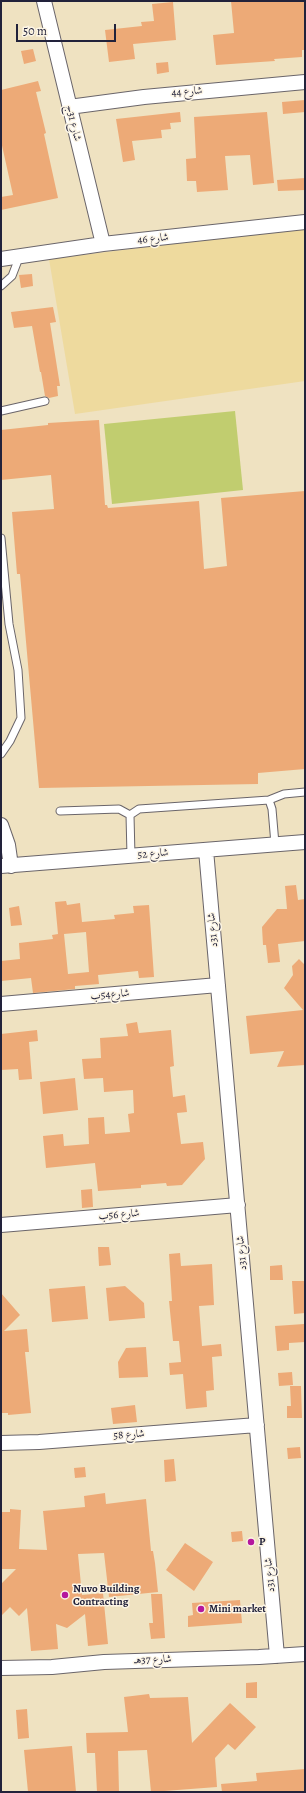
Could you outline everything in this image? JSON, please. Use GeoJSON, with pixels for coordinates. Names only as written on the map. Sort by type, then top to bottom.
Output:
{"type":"FeatureCollection","features":[{"type":"Feature","properties":{"kind":"street","name":"شارع 31ج"},"geometry":{"type":"LineString","coordinates":[[44,1],[103,244]]}},
{"type":"Feature","properties":{"kind":"street","name":"شارع 44"},"geometry":{"type":"LineString","coordinates":[[69,107],[144,97],[305,82]]}},
{"type":"Feature","properties":{"kind":"street","name":"شارع 46"},"geometry":{"type":"LineString","coordinates":[[1,258],[103,244],[305,222]]}},
{"type":"Feature","properties":{"kind":"street"},"geometry":{"type":"LineString","coordinates":[[1,825],[8,845],[6,866]]}},
{"type":"Feature","properties":{"kind":"street","name":"شارع 52"},"geometry":{"type":"LineString","coordinates":[[6,866],[305,842]]}},
{"type":"Feature","properties":{"kind":"street","name":"شارع 31د"},"geometry":{"type":"LineString","coordinates":[[206,850],[277,1656]]}},
{"type":"Feature","properties":{"kind":"street","name":"شارع54ب"},"geometry":{"type":"LineString","coordinates":[[1,1004],[218,985]]}},
{"type":"Feature","properties":{"kind":"street","name":"شارع 56ب"},"geometry":{"type":"LineString","coordinates":[[1,1225],[238,1205]]}},
{"type":"Feature","properties":{"kind":"street","name":"شارع 58"},"geometry":{"type":"LineString","coordinates":[[1,1442],[47,1441],[257,1425]]}},
{"type":"Feature","properties":{"kind":"street","name":"شارع 37هـ"},"geometry":{"type":"LineString","coordinates":[[1,1668],[52,1667],[104,1662],[305,1654]]}},
{"type":"Feature","properties":{"kind":"lane"},"geometry":{"type":"LineString","coordinates":[[1,286],[12,276],[17,263],[17,256]]}},
{"type":"Feature","properties":{"kind":"lane"},"geometry":{"type":"LineString","coordinates":[[1,411],[45,401]]}},
{"type":"Feature","properties":{"kind":"lane"},"geometry":{"type":"LineString","coordinates":[[1,538],[9,624],[18,670],[21,718],[10,741],[1,754]]}},
{"type":"Feature","properties":{"kind":"lane"},"geometry":{"type":"LineString","coordinates":[[130,815],[139,809],[268,800],[284,794],[305,792]]}},
{"type":"Feature","properties":{"kind":"lane"},"geometry":{"type":"LineString","coordinates":[[268,800],[272,809],[275,844]]}},
{"type":"Feature","properties":{"kind":"lane"},"geometry":{"type":"LineString","coordinates":[[60,811],[119,809],[130,815]]}},
{"type":"Feature","properties":{"kind":"lane"},"geometry":{"type":"LineString","coordinates":[[130,815],[131,856]]}},
{"type":"Feature","properties":{"kind":"green space"},"geometry":{"type":"Polygon","coordinates":[[[235,411],[243,490],[112,504],[104,424],[235,411]]]}},
{"type":"Feature","properties":{"kind":"sand"},"geometry":{"type":"Polygon","coordinates":[[[305,228],[305,381],[75,414],[49,259],[305,228]]]}},
{"type":"Feature","properties":{"kind":"building"},"geometry":{"type":"Polygon","coordinates":[[[231,1],[305,1],[305,50],[302,50],[302,57],[274,59],[275,61],[216,65],[213,35],[234,33],[231,1]]]}},
{"type":"Feature","properties":{"kind":"building"},"geometry":{"type":"Polygon","coordinates":[[[173,2],[176,40],[133,44],[135,59],[109,62],[105,30],[142,26],[141,22],[154,21],[152,4],[173,2]]]}},
{"type":"Feature","properties":{"kind":"building"},"geometry":{"type":"Polygon","coordinates":[[[33,49],[36,61],[24,64],[21,51],[33,49]]]}},
{"type":"Feature","properties":{"kind":"building"},"geometry":{"type":"Polygon","coordinates":[[[168,62],[169,72],[157,74],[156,63],[168,62]]]}},
{"type":"Feature","properties":{"kind":"building"},"geometry":{"type":"Polygon","coordinates":[[[38,81],[41,91],[36,92],[46,133],[44,134],[58,198],[1,210],[1,197],[13,195],[1,141],[1,90],[38,81]]]}},
{"type":"Feature","properties":{"kind":"building"},"geometry":{"type":"Polygon","coordinates":[[[305,100],[305,112],[283,114],[282,102],[305,100]]]}},
{"type":"Feature","properties":{"kind":"building"},"geometry":{"type":"Polygon","coordinates":[[[180,112],[181,122],[170,123],[171,129],[161,130],[162,138],[132,141],[135,160],[123,162],[116,119],[180,112]]]}},
{"type":"Feature","properties":{"kind":"building"},"geometry":{"type":"Polygon","coordinates":[[[267,112],[274,183],[253,185],[250,155],[225,156],[228,190],[197,192],[196,181],[187,181],[186,159],[196,158],[194,117],[267,112]]]}},
{"type":"Feature","properties":{"kind":"building"},"geometry":{"type":"Polygon","coordinates":[[[305,178],[305,190],[278,191],[277,180],[305,178]]]}},
{"type":"Feature","properties":{"kind":"building"},"geometry":{"type":"Polygon","coordinates":[[[32,274],[33,286],[21,288],[19,275],[32,274]]]}},
{"type":"Feature","properties":{"kind":"building"},"geometry":{"type":"Polygon","coordinates":[[[53,307],[56,322],[50,323],[60,386],[57,386],[58,396],[49,398],[45,396],[32,326],[14,328],[11,312],[53,307]]]}},
{"type":"Feature","properties":{"kind":"building"},"geometry":{"type":"Polygon","coordinates":[[[99,420],[105,505],[107,505],[108,508],[199,501],[204,569],[227,566],[221,498],[305,491],[305,769],[258,773],[258,784],[39,788],[20,574],[17,574],[12,512],[54,509],[51,475],[1,480],[1,430],[48,425],[48,423],[99,420]]]}},
{"type":"Feature","properties":{"kind":"building"},"geometry":{"type":"Polygon","coordinates":[[[296,885],[298,900],[305,899],[305,941],[278,944],[280,962],[268,963],[266,945],[263,945],[262,927],[277,909],[287,909],[285,886],[296,885]]]}},
{"type":"Feature","properties":{"kind":"building"},"geometry":{"type":"Polygon","coordinates":[[[66,901],[67,905],[80,903],[82,922],[115,919],[114,915],[134,913],[133,906],[149,905],[154,977],[139,978],[138,971],[98,975],[99,984],[75,986],[75,989],[33,993],[31,978],[1,981],[1,961],[20,959],[19,943],[53,939],[52,935],[58,934],[55,902],[66,901]],[[86,932],[64,934],[68,974],[89,972],[86,932]]]}},
{"type":"Feature","properties":{"kind":"building"},"geometry":{"type":"Polygon","coordinates":[[[19,906],[22,925],[11,926],[9,908],[19,906]]]}},
{"type":"Feature","properties":{"kind":"building"},"geometry":{"type":"Polygon","coordinates":[[[299,959],[305,965],[305,1065],[277,1067],[284,1051],[250,1054],[246,1016],[303,1010],[284,988],[293,975],[292,966],[299,959]]]}},
{"type":"Feature","properties":{"kind":"building"},"geometry":{"type":"Polygon","coordinates":[[[137,1022],[139,1033],[171,1030],[174,1066],[170,1067],[173,1097],[185,1095],[187,1112],[177,1113],[181,1144],[203,1142],[205,1159],[182,1185],[167,1186],[166,1183],[141,1185],[141,1188],[98,1191],[95,1163],[46,1168],[43,1136],[63,1134],[64,1146],[89,1144],[88,1118],[104,1117],[105,1134],[130,1132],[128,1114],[134,1113],[133,1090],[104,1092],[103,1078],[84,1079],[82,1059],[101,1058],[100,1038],[128,1036],[126,1024],[137,1022]]]}},
{"type":"Feature","properties":{"kind":"building"},"geometry":{"type":"Polygon","coordinates":[[[37,1030],[38,1041],[29,1042],[32,1079],[19,1080],[18,1069],[1,1070],[1,1034],[37,1030]]]}},
{"type":"Feature","properties":{"kind":"building"},"geometry":{"type":"Polygon","coordinates":[[[75,1078],[78,1110],[43,1114],[40,1082],[75,1078]]]}},
{"type":"Feature","properties":{"kind":"building"},"geometry":{"type":"Polygon","coordinates":[[[92,1189],[93,1207],[82,1208],[81,1190],[92,1189]]]}},
{"type":"Feature","properties":{"kind":"building"},"geometry":{"type":"Polygon","coordinates":[[[98,1247],[109,1247],[111,1265],[99,1266],[98,1247]]]}},
{"type":"Feature","properties":{"kind":"building"},"geometry":{"type":"Polygon","coordinates":[[[180,1253],[181,1266],[212,1264],[214,1305],[199,1306],[202,1346],[221,1344],[222,1356],[212,1357],[214,1390],[206,1391],[207,1407],[186,1409],[183,1374],[170,1375],[169,1363],[181,1362],[179,1341],[173,1341],[169,1301],[172,1301],[169,1254],[180,1253]]]}},
{"type":"Feature","properties":{"kind":"building"},"geometry":{"type":"Polygon","coordinates":[[[282,1265],[283,1280],[270,1280],[270,1266],[282,1265]]]}},
{"type":"Feature","properties":{"kind":"building"},"geometry":{"type":"Polygon","coordinates":[[[292,1281],[305,1281],[305,1313],[294,1314],[292,1281]]]}},
{"type":"Feature","properties":{"kind":"building"},"geometry":{"type":"Polygon","coordinates":[[[85,1286],[88,1319],[52,1322],[49,1289],[85,1286]]]}},
{"type":"Feature","properties":{"kind":"building"},"geometry":{"type":"Polygon","coordinates":[[[125,1286],[144,1303],[145,1318],[109,1321],[106,1288],[125,1286]]]}},
{"type":"Feature","properties":{"kind":"building"},"geometry":{"type":"Polygon","coordinates":[[[1,1293],[20,1315],[4,1331],[27,1329],[29,1352],[25,1352],[31,1413],[8,1415],[8,1413],[1,1413],[1,1293]]]}},
{"type":"Feature","properties":{"kind":"building"},"geometry":{"type":"Polygon","coordinates":[[[304,1324],[305,1342],[289,1343],[289,1350],[277,1351],[275,1326],[304,1324]]]}},
{"type":"Feature","properties":{"kind":"building"},"geometry":{"type":"Polygon","coordinates":[[[146,1347],[148,1377],[119,1378],[118,1362],[126,1348],[146,1347]]]}},
{"type":"Feature","properties":{"kind":"building"},"geometry":{"type":"Polygon","coordinates":[[[292,1372],[293,1385],[279,1386],[278,1373],[292,1372]]]}},
{"type":"Feature","properties":{"kind":"building"},"geometry":{"type":"Polygon","coordinates":[[[290,1386],[301,1386],[302,1418],[287,1418],[287,1406],[291,1406],[290,1386]]]}},
{"type":"Feature","properties":{"kind":"building"},"geometry":{"type":"Polygon","coordinates":[[[135,1405],[137,1422],[113,1424],[111,1408],[135,1405]]]}},
{"type":"Feature","properties":{"kind":"building"},"geometry":{"type":"Polygon","coordinates":[[[300,1447],[301,1458],[288,1459],[287,1448],[300,1447]]]}},
{"type":"Feature","properties":{"kind":"building"},"geometry":{"type":"Polygon","coordinates":[[[174,1459],[176,1481],[165,1482],[164,1460],[174,1459]]]}},
{"type":"Feature","properties":{"kind":"building"},"geometry":{"type":"Polygon","coordinates":[[[85,1467],[86,1477],[75,1478],[74,1468],[85,1467]]]}},
{"type":"Feature","properties":{"kind":"building"},"geometry":{"type":"Polygon","coordinates":[[[105,1493],[106,1504],[146,1499],[151,1551],[153,1551],[158,1592],[109,1597],[104,1553],[78,1554],[82,1595],[103,1593],[108,1644],[88,1646],[85,1614],[67,1628],[56,1624],[58,1649],[31,1651],[27,1608],[19,1616],[10,1607],[1,1616],[1,1584],[16,1569],[1,1569],[1,1512],[10,1512],[10,1509],[21,1510],[19,1549],[47,1550],[43,1511],[85,1507],[84,1496],[105,1493]]]}},
{"type":"Feature","properties":{"kind":"building"},"geometry":{"type":"Polygon","coordinates":[[[242,1531],[243,1541],[232,1542],[231,1532],[242,1531]]]}},
{"type":"Feature","properties":{"kind":"building"},"geometry":{"type":"Polygon","coordinates":[[[185,1543],[213,1562],[194,1591],[166,1570],[185,1543]]]}},
{"type":"Feature","properties":{"kind":"building"},"geometry":{"type":"Polygon","coordinates":[[[151,1594],[162,1594],[165,1638],[151,1639],[149,1623],[153,1623],[151,1594]]]}},
{"type":"Feature","properties":{"kind":"building"},"geometry":{"type":"Polygon","coordinates":[[[240,1600],[242,1623],[188,1627],[188,1616],[193,1615],[192,1603],[240,1600]]]}},
{"type":"Feature","properties":{"kind":"building"},"geometry":{"type":"Polygon","coordinates":[[[257,1682],[257,1698],[246,1698],[246,1683],[257,1682]]]}},
{"type":"Feature","properties":{"kind":"building"},"geometry":{"type":"Polygon","coordinates":[[[149,1694],[150,1698],[188,1697],[192,1743],[230,1703],[256,1727],[235,1750],[228,1744],[215,1758],[217,1787],[151,1792],[147,1750],[118,1751],[119,1792],[97,1792],[95,1753],[87,1753],[86,1733],[128,1732],[124,1697],[149,1694]]]}},
{"type":"Feature","properties":{"kind":"building"},"geometry":{"type":"Polygon","coordinates":[[[27,1709],[29,1738],[18,1739],[16,1710],[27,1709]]]}},
{"type":"Feature","properties":{"kind":"building"},"geometry":{"type":"Polygon","coordinates":[[[72,1746],[76,1792],[28,1792],[24,1750],[72,1746]]]}},
{"type":"Feature","properties":{"kind":"building"},"geometry":{"type":"Polygon","coordinates":[[[305,1769],[305,1792],[222,1792],[221,1784],[257,1781],[256,1773],[305,1769]]]}},
{"type":"Feature","properties":{"kind":"place","name":"P"},"geometry":{"type":"Point","coordinates":[251,1542]}},
{"type":"Feature","properties":{"kind":"place","name":"Nuvo Building Contracting"},"geometry":{"type":"Point","coordinates":[65,1595]}},
{"type":"Feature","properties":{"kind":"place","name":"Mini market"},"geometry":{"type":"Point","coordinates":[201,1609]}}]}
